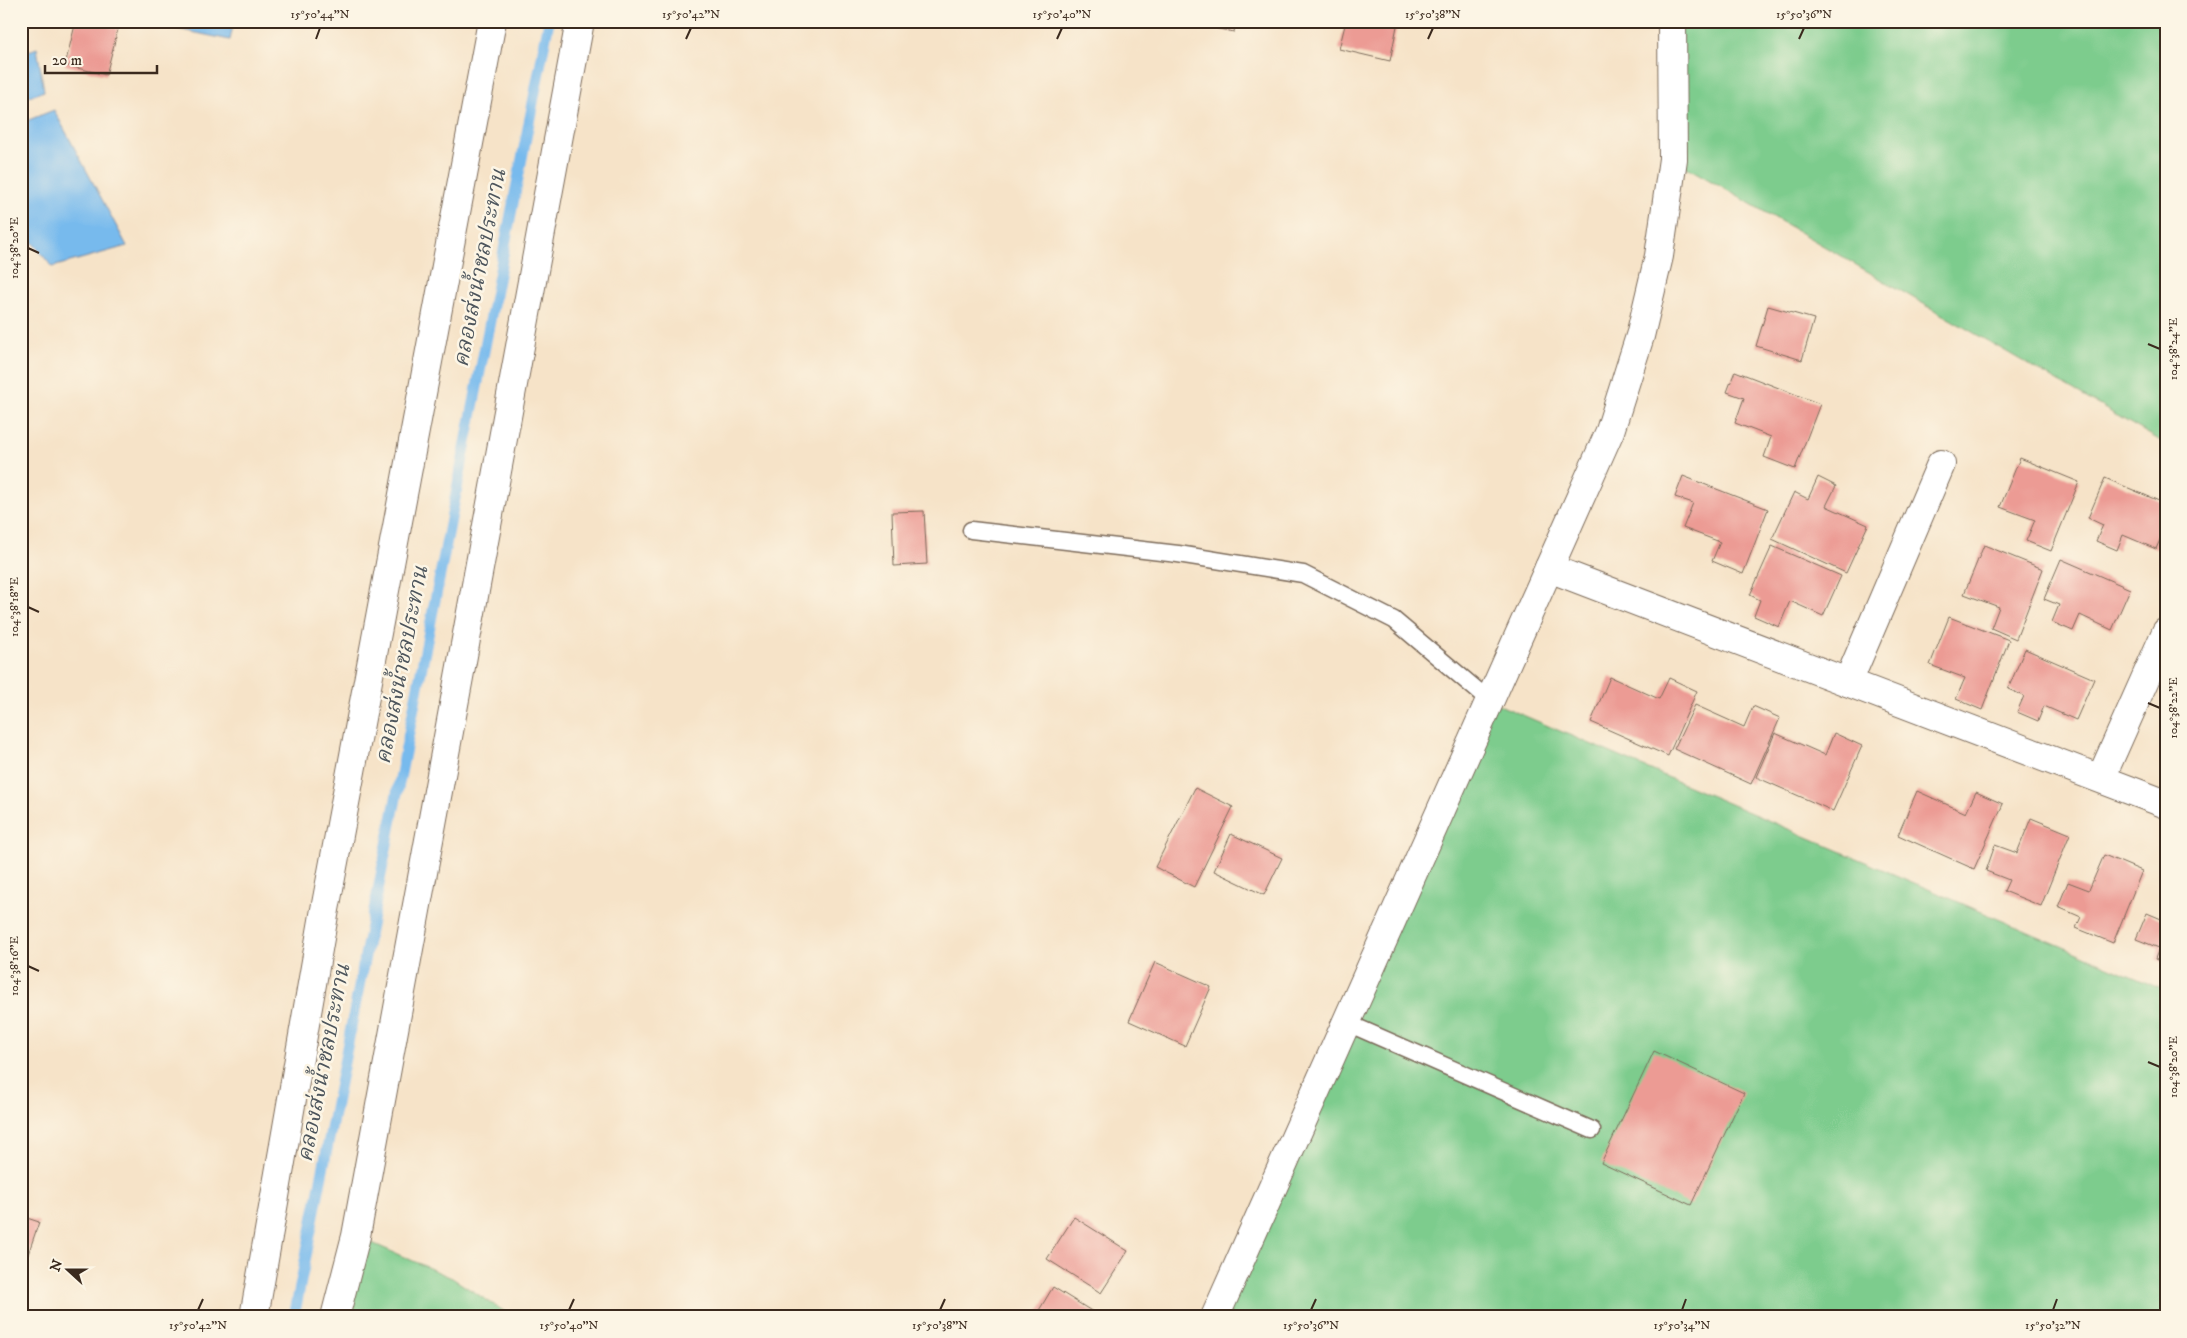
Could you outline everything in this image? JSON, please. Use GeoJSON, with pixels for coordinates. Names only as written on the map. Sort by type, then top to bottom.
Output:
{"type":"FeatureCollection","features":[{"type":"Feature","properties":{"kind":"street"},"geometry":{"type":"LineString","coordinates":[[254,1317],[324,915],[492,21]]}},
{"type":"Feature","properties":{"kind":"street"},"geometry":{"type":"LineString","coordinates":[[335,1317],[356,1236],[580,21]]}},
{"type":"Feature","properties":{"kind":"street"},"geometry":{"type":"LineString","coordinates":[[1215,1317],[1610,430],[1640,336],[1659,256],[1673,159],[1672,21]]}},
{"type":"Feature","properties":{"kind":"street"},"geometry":{"type":"LineString","coordinates":[[1848,682],[1941,464]]}},
{"type":"Feature","properties":{"kind":"street"},"geometry":{"type":"LineString","coordinates":[[1549,568],[2166,804]]}},
{"type":"Feature","properties":{"kind":"street"},"geometry":{"type":"LineString","coordinates":[[2101,778],[2166,632]]}},
{"type":"Feature","properties":{"kind":"lane"},"geometry":{"type":"LineString","coordinates":[[972,530],[1178,554],[1303,574],[1394,620],[1490,701]]}},
{"type":"Feature","properties":{"kind":"lane"},"geometry":{"type":"LineString","coordinates":[[1345,1022],[1592,1130]]}},
{"type":"Feature","properties":{"kind":"green space"},"geometry":{"type":"Polygon","coordinates":[[[1672,21],[2161,21],[2166,25],[2166,444],[1673,159],[1672,21]]]}},
{"type":"Feature","properties":{"kind":"green space"},"geometry":{"type":"Polygon","coordinates":[[[1490,701],[2166,991],[2166,1317],[1215,1317],[1490,701]]]}},
{"type":"Feature","properties":{"kind":"green space"},"geometry":{"type":"Polygon","coordinates":[[[356,1236],[452,1278],[513,1317],[335,1317],[356,1236]]]}},
{"type":"Feature","properties":{"kind":"water"},"geometry":{"type":"Polygon","coordinates":[[[139,21],[234,21],[230,40],[139,21]]]}},
{"type":"Feature","properties":{"kind":"water"},"geometry":{"type":"Polygon","coordinates":[[[37,48],[44,91],[21,99],[21,54],[37,48]]]}},
{"type":"Feature","properties":{"kind":"water"},"geometry":{"type":"Polygon","coordinates":[[[54,110],[127,246],[52,267],[21,228],[21,123],[54,110]]]}},
{"type":"Feature","properties":{"kind":"building"},"geometry":{"type":"Polygon","coordinates":[[[76,21],[89,21],[118,29],[106,75],[65,65],[76,21]]]}},
{"type":"Feature","properties":{"kind":"building"},"geometry":{"type":"Polygon","coordinates":[[[1205,21],[1236,21],[1234,32],[1204,26],[1205,21]]]}},
{"type":"Feature","properties":{"kind":"building"},"geometry":{"type":"Polygon","coordinates":[[[1346,21],[1398,21],[1390,61],[1339,49],[1346,21]]]}},
{"type":"Feature","properties":{"kind":"building"},"geometry":{"type":"Polygon","coordinates":[[[1768,306],[1814,319],[1802,360],[1756,346],[1768,306]]]}},
{"type":"Feature","properties":{"kind":"building"},"geometry":{"type":"Polygon","coordinates":[[[1735,371],[1820,404],[1795,469],[1764,457],[1771,437],[1735,423],[1744,398],[1727,392],[1735,371]]]}},
{"type":"Feature","properties":{"kind":"building"},"geometry":{"type":"Polygon","coordinates":[[[2020,458],[2079,482],[2051,551],[2026,541],[2035,520],[2000,507],[2020,458]]]}},
{"type":"Feature","properties":{"kind":"building"},"geometry":{"type":"Polygon","coordinates":[[[1683,476],[1768,509],[1743,574],[1712,561],[1720,542],[1683,528],[1693,503],[1675,497],[1683,476]]]}},
{"type":"Feature","properties":{"kind":"building"},"geometry":{"type":"Polygon","coordinates":[[[1818,477],[1836,486],[1826,506],[1868,525],[1846,573],[1772,539],[1794,492],[1808,499],[1818,477]]]}},
{"type":"Feature","properties":{"kind":"building"},"geometry":{"type":"Polygon","coordinates":[[[2105,478],[2166,504],[2166,526],[2156,549],[2123,535],[2117,550],[2096,541],[2103,525],[2088,518],[2105,478]]]}},
{"type":"Feature","properties":{"kind":"building"},"geometry":{"type":"Polygon","coordinates":[[[924,511],[927,564],[894,566],[892,512],[924,511]]]}},
{"type":"Feature","properties":{"kind":"building"},"geometry":{"type":"Polygon","coordinates":[[[1984,545],[2043,569],[2016,639],[1991,628],[1999,607],[1964,594],[1984,545]]]}},
{"type":"Feature","properties":{"kind":"building"},"geometry":{"type":"Polygon","coordinates":[[[1772,546],[1841,576],[1823,616],[1790,601],[1779,627],[1754,616],[1760,600],[1750,595],[1772,546]]]}},
{"type":"Feature","properties":{"kind":"building"},"geometry":{"type":"Polygon","coordinates":[[[2061,559],[2130,589],[2112,630],[2080,615],[2073,631],[2052,622],[2059,605],[2044,599],[2061,559]]]}},
{"type":"Feature","properties":{"kind":"building"},"geometry":{"type":"Polygon","coordinates":[[[1949,617],[2009,640],[1982,710],[1956,699],[1965,678],[1930,665],[1949,617]]]}},
{"type":"Feature","properties":{"kind":"building"},"geometry":{"type":"Polygon","coordinates":[[[2025,649],[2094,679],[2076,720],[2044,706],[2038,721],[2017,712],[2024,696],[2008,689],[2025,649]]]}},
{"type":"Feature","properties":{"kind":"building"},"geometry":{"type":"Polygon","coordinates":[[[1610,677],[1659,699],[1669,678],[1697,691],[1668,756],[1591,722],[1610,677]]]}},
{"type":"Feature","properties":{"kind":"building"},"geometry":{"type":"Polygon","coordinates":[[[1695,705],[1744,727],[1753,706],[1780,718],[1751,784],[1674,749],[1695,705]]]}},
{"type":"Feature","properties":{"kind":"building"},"geometry":{"type":"Polygon","coordinates":[[[1775,733],[1825,755],[1834,733],[1862,746],[1833,811],[1756,777],[1775,733]]]}},
{"type":"Feature","properties":{"kind":"building"},"geometry":{"type":"Polygon","coordinates":[[[1195,788],[1233,807],[1194,887],[1155,867],[1195,788]]]}},
{"type":"Feature","properties":{"kind":"building"},"geometry":{"type":"Polygon","coordinates":[[[1917,791],[1966,813],[1976,792],[2003,804],[1974,869],[1898,835],[1917,791]]]}},
{"type":"Feature","properties":{"kind":"building"},"geometry":{"type":"Polygon","coordinates":[[[2031,818],[2070,834],[2041,906],[2004,891],[2009,880],[1986,871],[1995,845],[2017,853],[2031,818]]]}},
{"type":"Feature","properties":{"kind":"building"},"geometry":{"type":"Polygon","coordinates":[[[1231,834],[1282,858],[1264,895],[1214,871],[1231,834]]]}},
{"type":"Feature","properties":{"kind":"building"},"geometry":{"type":"Polygon","coordinates":[[[2104,855],[2142,871],[2113,943],[2076,928],[2081,917],[2058,907],[2068,882],[2089,890],[2104,855]]]}},
{"type":"Feature","properties":{"kind":"building"},"geometry":{"type":"Polygon","coordinates":[[[2147,913],[2166,921],[2166,964],[2155,959],[2159,948],[2136,939],[2147,913]]]}},
{"type":"Feature","properties":{"kind":"building"},"geometry":{"type":"Polygon","coordinates":[[[1155,962],[1211,987],[1185,1046],[1129,1021],[1155,962]]]}},
{"type":"Feature","properties":{"kind":"building"},"geometry":{"type":"Polygon","coordinates":[[[1654,1051],[1744,1093],[1691,1205],[1601,1163],[1654,1051]]]}},
{"type":"Feature","properties":{"kind":"building"},"geometry":{"type":"Polygon","coordinates":[[[21,1216],[39,1222],[22,1272],[21,1272],[21,1216]]]}},
{"type":"Feature","properties":{"kind":"building"},"geometry":{"type":"Polygon","coordinates":[[[1074,1217],[1128,1251],[1101,1293],[1047,1259],[1074,1217]]]}},
{"type":"Feature","properties":{"kind":"building"},"geometry":{"type":"Polygon","coordinates":[[[1053,1287],[1101,1317],[1035,1317],[1053,1287]]]}},
{"type":"Feature","properties":{"kind":"waterway","name":"คลองส่งน้ำชลประทาน"},"geometry":{"type":"LineString","coordinates":[[294,1317],[549,21]]}}]}
